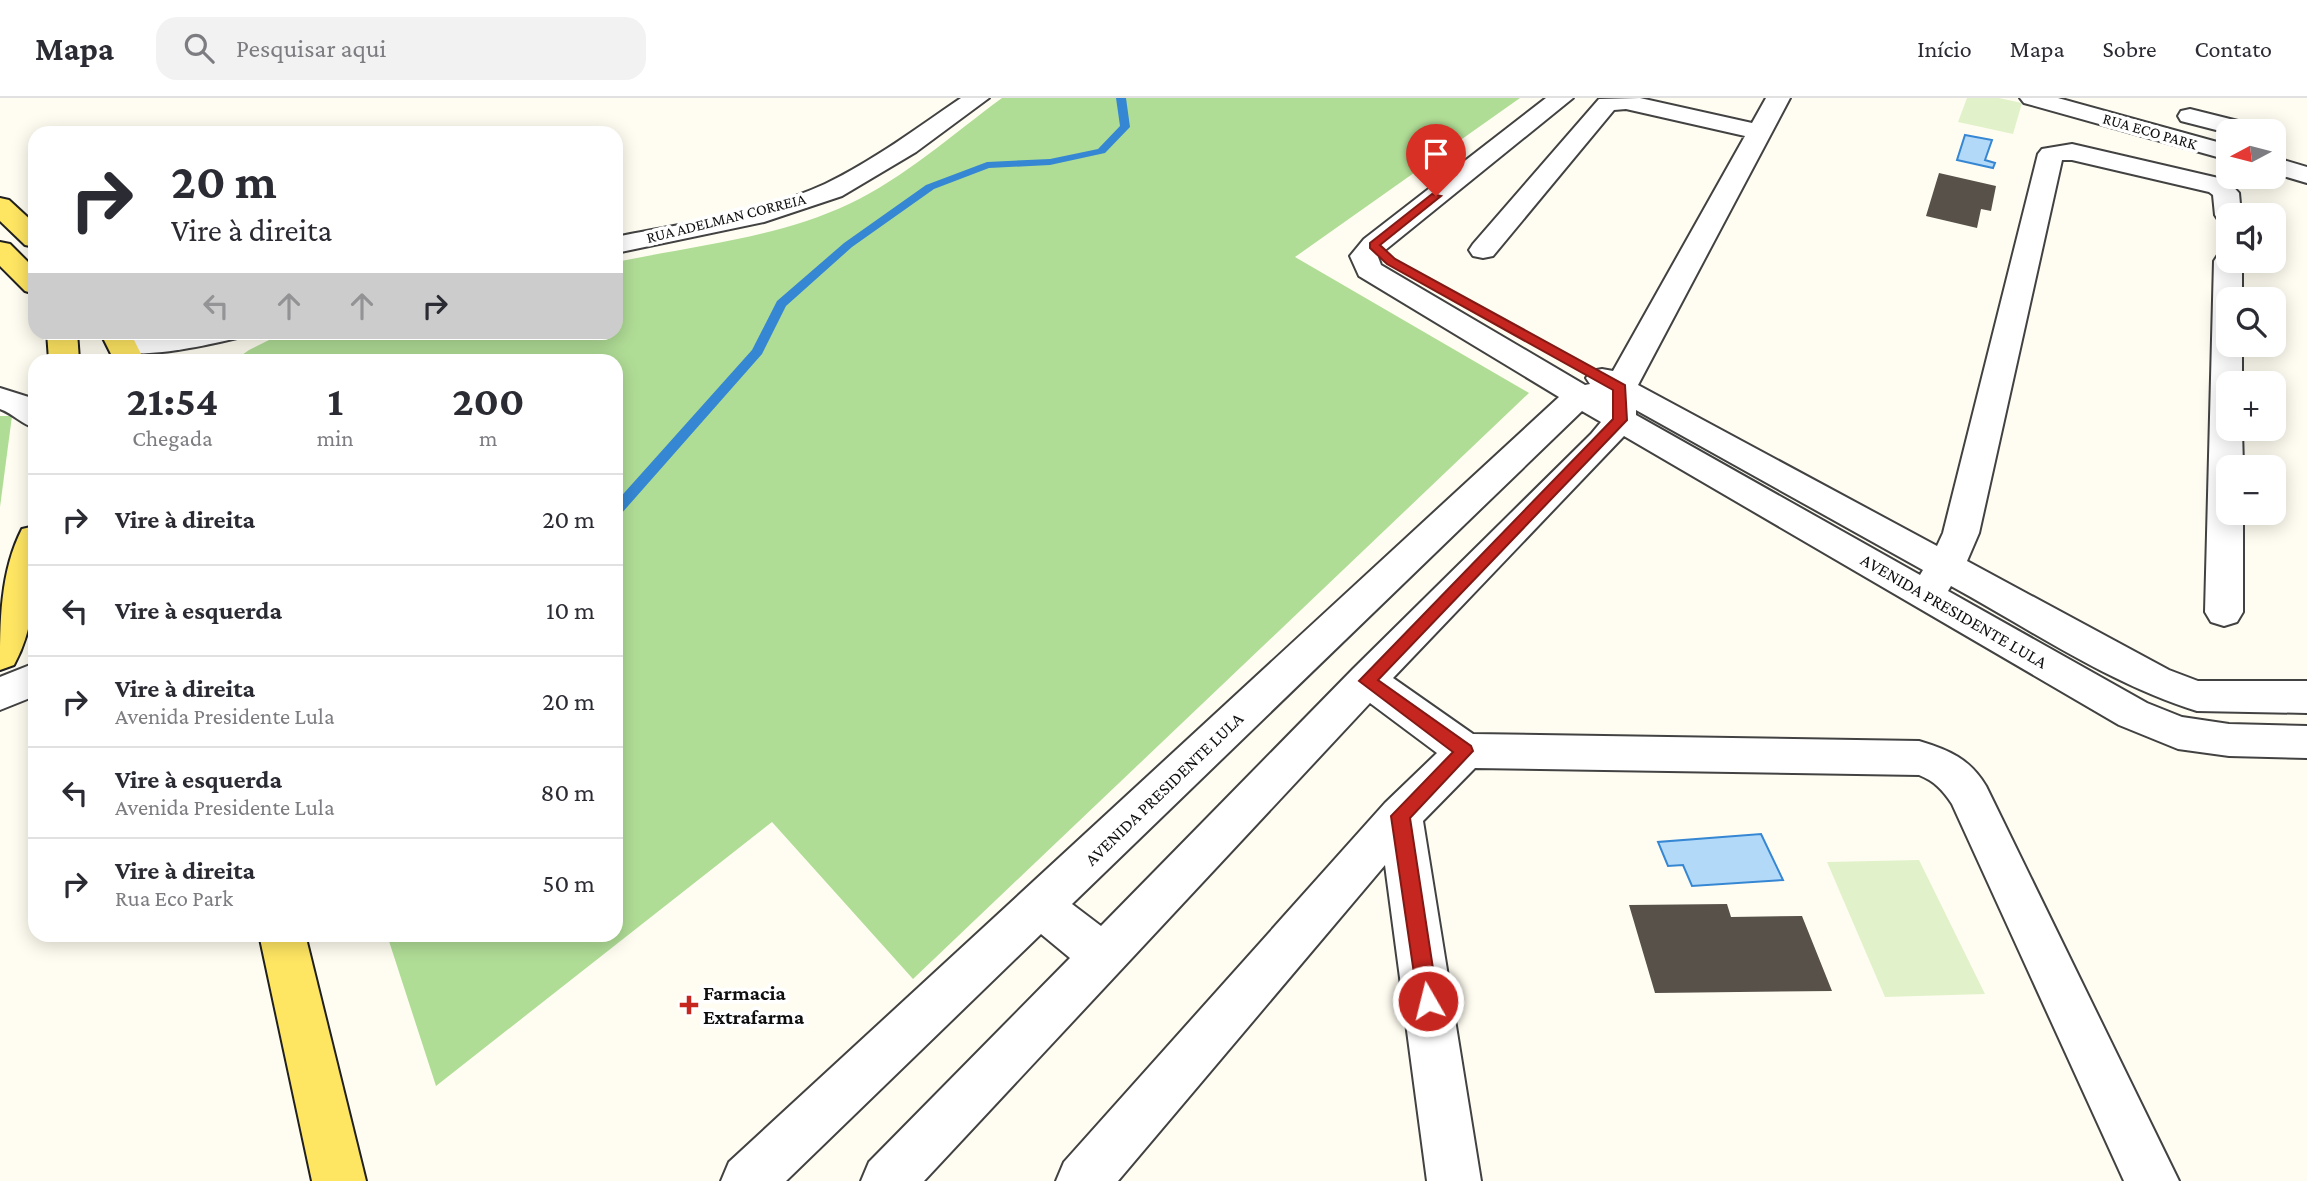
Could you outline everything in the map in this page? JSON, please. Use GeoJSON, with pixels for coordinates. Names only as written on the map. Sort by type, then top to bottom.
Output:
{"type":"FeatureCollection","features":[{"type":"Feature","properties":{"kind":"main road"},"geometry":{"type":"LineString","coordinates":[[0,206],[28,232]]}},
{"type":"Feature","properties":{"kind":"main road"},"geometry":{"type":"LineString","coordinates":[[0,250],[28,278]]}},
{"type":"Feature","properties":{"kind":"main road"},"geometry":{"type":"LineString","coordinates":[[0,655],[26,593]]}},
{"type":"Feature","properties":{"kind":"main road"},"geometry":{"type":"LineString","coordinates":[[284,942],[339,1181]]}},
{"type":"Feature","properties":{"kind":"street","name":"RUA ADELMAN CORREIA"},"geometry":{"type":"LineString","coordinates":[[623,243],[741,218],[832,190],[897,152],[977,98]]}},
{"type":"Feature","properties":{"kind":"street"},"geometry":{"type":"LineString","coordinates":[[1561,98],[1374,245],[1364,256],[1369,270],[1579,396],[1620,404]]}},
{"type":"Feature","properties":{"kind":"street"},"geometry":{"type":"LineString","coordinates":[[888,1181],[1367,681],[1620,404],[1778,98]]}},
{"type":"Feature","properties":{"kind":"street","name":"RUA ECO PARK"},"geometry":{"type":"LineString","coordinates":[[2032,98],[2216,150]]}},
{"type":"Feature","properties":{"kind":"street"},"geometry":{"type":"LineString","coordinates":[[1483,250],[1607,104],[1626,102],[1761,132]]}},
{"type":"Feature","properties":{"kind":"street"},"geometry":{"type":"LineString","coordinates":[[2174,111],[2216,122]]}},
{"type":"Feature","properties":{"kind":"street"},"geometry":{"type":"LineString","coordinates":[[1925,594],[1947,565],[1961,533],[2051,154],[2072,152],[2218,186],[2226,193],[2227,203]]}},
{"type":"Feature","properties":{"kind":"street"},"geometry":{"type":"LineString","coordinates":[[2286,169],[2307,175]]}},
{"type":"Feature","properties":{"kind":"street","name":"AVENIDA PRESIDENTE LULA"},"geometry":{"type":"LineString","coordinates":[[1374,245],[1391,262],[1925,594],[2133,713],[2178,733],[2229,740],[2307,742]]}},
{"type":"Feature","properties":{"kind":"street"},"geometry":{"type":"LineString","coordinates":[[2224,612],[2228,273]]}},
{"type":"Feature","properties":{"kind":"street"},"geometry":{"type":"LineString","coordinates":[[123,346],[184,340]]}},
{"type":"Feature","properties":{"kind":"street"},"geometry":{"type":"LineString","coordinates":[[196,354],[219,340]]}},
{"type":"Feature","properties":{"kind":"street","name":"AVENIDA PRESIDENTE LULA"},"geometry":{"type":"LineString","coordinates":[[748,1181],[1579,396]]}},
{"type":"Feature","properties":{"kind":"street"},"geometry":{"type":"LineString","coordinates":[[0,398],[24,406],[28,410]]}},
{"type":"Feature","properties":{"kind":"street","name":"AVENIDA PRESIDENTE LULA"},"geometry":{"type":"LineString","coordinates":[[1620,404],[1947,565],[2155,681],[2197,696],[2307,698]]}},
{"type":"Feature","properties":{"kind":"street"},"geometry":{"type":"LineString","coordinates":[[0,695],[28,681]]}},
{"type":"Feature","properties":{"kind":"street"},"geometry":{"type":"LineString","coordinates":[[1367,681],[1465,751],[1919,758],[1937,763],[1955,773],[1971,799],[2152,1181]]}},
{"type":"Feature","properties":{"kind":"street"},"geometry":{"type":"LineString","coordinates":[[1083,1181],[1400,816],[1465,751]]}},
{"type":"Feature","properties":{"kind":"street"},"geometry":{"type":"LineString","coordinates":[[1400,816],[1454,1181]]}},
{"type":"Feature","properties":{"kind":"street"},"geometry":{"type":"LineString","coordinates":[[1041,906],[1104,957]]}},
{"type":"Feature","properties":{"kind":"green space"},"geometry":{"type":"Polygon","coordinates":[[[1002,98],[1520,98],[1295,257],[1529,393],[913,979],[772,822],[623,939],[623,354],[243,354],[269,340],[623,340],[623,261],[705,246],[793,225],[849,204],[909,169],[1002,98]]]}},
{"type":"Feature","properties":{"kind":"green space"},"geometry":{"type":"Polygon","coordinates":[[[1967,98],[1999,98],[2022,103],[2013,134],[1958,122],[1967,98]]]}},
{"type":"Feature","properties":{"kind":"green space"},"geometry":{"type":"Polygon","coordinates":[[[0,416],[12,416],[0,507],[0,416]]]}},
{"type":"Feature","properties":{"kind":"green space"},"geometry":{"type":"Polygon","coordinates":[[[1919,860],[1985,994],[1885,997],[1827,862],[1919,860]]]}},
{"type":"Feature","properties":{"kind":"green space"},"geometry":{"type":"Polygon","coordinates":[[[389,942],[619,942],[436,1086],[389,942]]]}},
{"type":"Feature","properties":{"kind":"water"},"geometry":{"type":"Polygon","coordinates":[[[1965,135],[1992,140],[1985,160],[1995,163],[1993,168],[1957,160],[1965,135]]]}},
{"type":"Feature","properties":{"kind":"water"},"geometry":{"type":"Polygon","coordinates":[[[1761,834],[1783,880],[1692,886],[1683,865],[1668,866],[1658,842],[1761,834]]]}},
{"type":"Feature","properties":{"kind":"building"},"geometry":{"type":"Polygon","coordinates":[[[1939,173],[1996,186],[1991,211],[1981,209],[1977,228],[1926,216],[1939,173]]]}},
{"type":"Feature","properties":{"kind":"building"},"geometry":{"type":"Polygon","coordinates":[[[1727,904],[1731,917],[1802,916],[1832,991],[1655,993],[1629,905],[1727,904]]]}},
{"type":"Feature","properties":{"kind":"waterway"},"geometry":{"type":"LineString","coordinates":[[623,503],[758,351],[781,304],[848,245],[930,187],[987,165],[1050,162],[1101,151],[1125,127],[1121,98]]}},
{"type":"Feature","properties":{"kind":"place","name":"Farmacia Extrafarma"},"geometry":{"type":"Point","coordinates":[689,1005]}},
{"type":"Feature","properties":{"kind":"route"},"geometry":{"type":"LineString","coordinates":[[1428,1001],[1400,816],[1465,751],[1367,681],[1603,441],[1620,420],[1620,388],[1391,262],[1374,245],[1436,196]]}}]}
